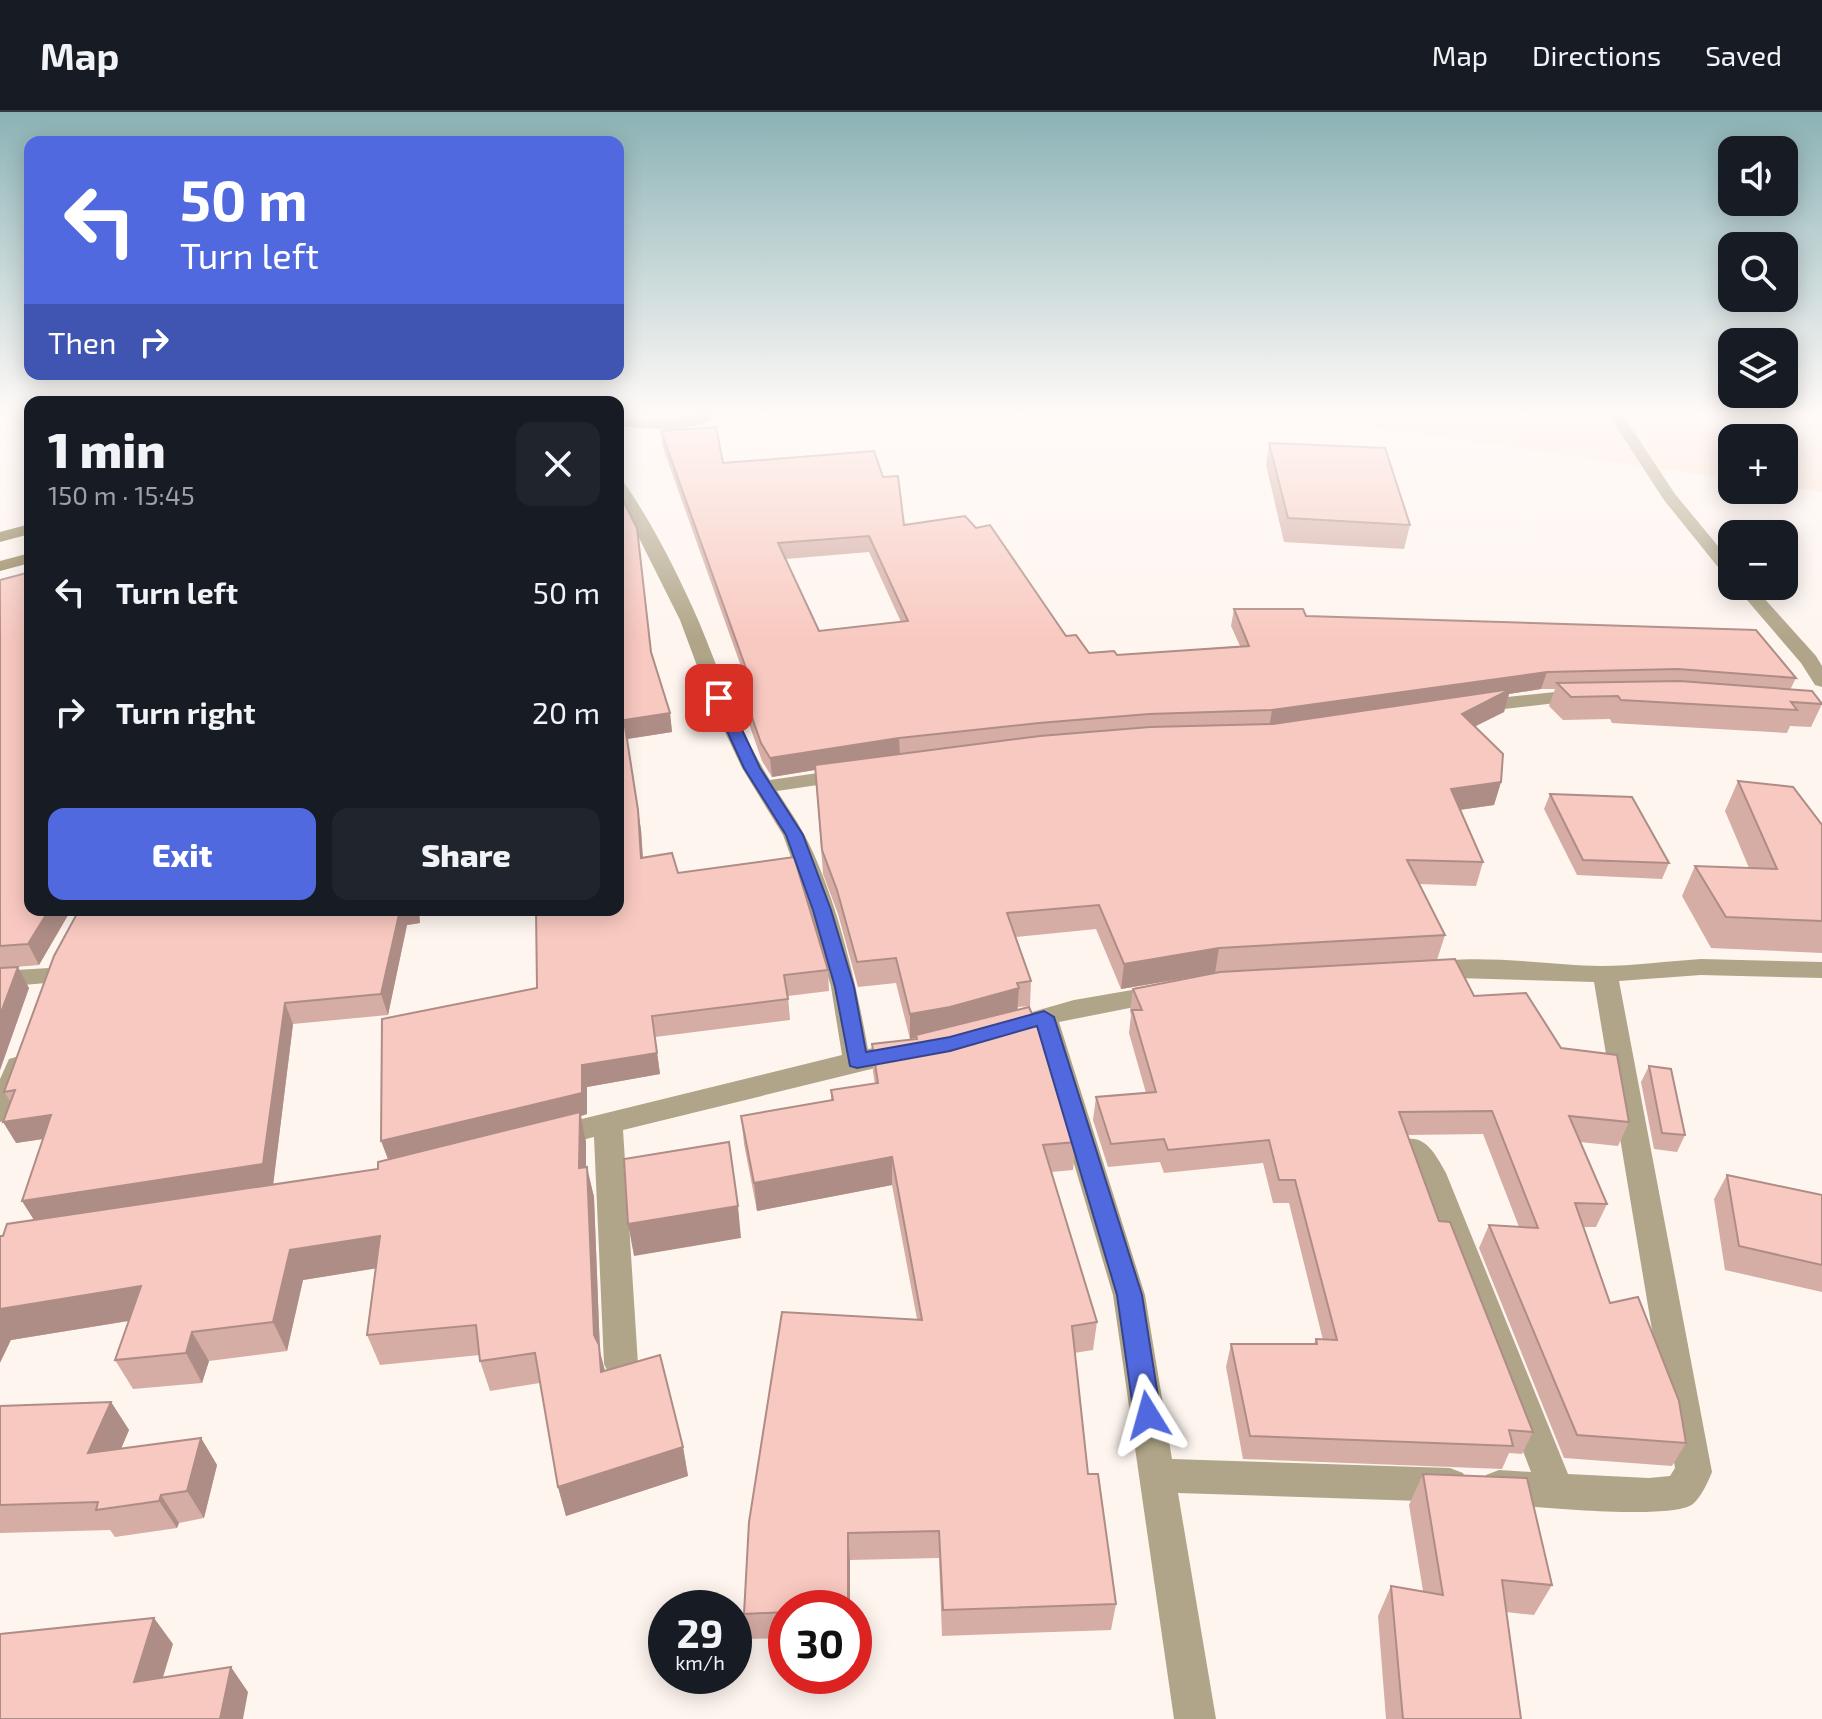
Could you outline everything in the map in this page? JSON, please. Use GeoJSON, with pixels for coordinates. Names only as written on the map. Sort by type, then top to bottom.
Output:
{"type":"FeatureCollection","features":[{"type":"Feature","properties":{"kind":"main road"},"geometry":{"type":"LineString","coordinates":[[0,537],[24,531]]}},
{"type":"Feature","properties":{"kind":"main road"},"geometry":{"type":"LineString","coordinates":[[0,566],[24,560]]}},
{"type":"Feature","properties":{"kind":"street"},"geometry":{"type":"LineString","coordinates":[[1662,489],[1718,557]]}},
{"type":"Feature","properties":{"kind":"street"},"geometry":{"type":"LineString","coordinates":[[626,508],[689,620],[719,698],[764,787],[794,835],[822,910],[844,987],[857,1061]]}},
{"type":"Feature","properties":{"kind":"street"},"geometry":{"type":"LineString","coordinates":[[1756,600],[1809,660],[1822,681]]}},
{"type":"Feature","properties":{"kind":"street"},"geometry":{"type":"LineString","coordinates":[[1457,709],[1511,700],[1611,695]]}},
{"type":"Feature","properties":{"kind":"street"},"geometry":{"type":"LineString","coordinates":[[764,787],[869,771]]}},
{"type":"Feature","properties":{"kind":"street"},"geometry":{"type":"LineString","coordinates":[[40,1002],[63,949]]}},
{"type":"Feature","properties":{"kind":"street"},"geometry":{"type":"LineString","coordinates":[[1409,972],[1469,969],[1605,974],[1701,967],[1822,970]]}},
{"type":"Feature","properties":{"kind":"street"},"geometry":{"type":"LineString","coordinates":[[1157,1475],[1649,1495],[1680,1492],[1694,1472],[1605,974]]}},
{"type":"Feature","properties":{"kind":"street"},"geometry":{"type":"LineString","coordinates":[[0,979],[49,976]]}},
{"type":"Feature","properties":{"kind":"street"},"geometry":{"type":"LineString","coordinates":[[977,1036],[1074,1009],[1184,990]]}},
{"type":"Feature","properties":{"kind":"street"},"geometry":{"type":"LineString","coordinates":[[1044,1017],[1129,1295],[1195,1719]]}},
{"type":"Feature","properties":{"kind":"street"},"geometry":{"type":"LineString","coordinates":[[0,1112],[27,1042]]}},
{"type":"Feature","properties":{"kind":"street"},"geometry":{"type":"LineString","coordinates":[[529,1142],[857,1061],[935,1046]]}},
{"type":"Feature","properties":{"kind":"street"},"geometry":{"type":"LineString","coordinates":[[608,1124],[621,1364]]}},
{"type":"Feature","properties":{"kind":"street"},"geometry":{"type":"LineString","coordinates":[[1413,1148],[1431,1173],[1556,1489]]}},
{"type":"Feature","properties":{"kind":"building"},"geometry":{"type":"Polygon","coordinates":[[[682,489],[900,489],[904,525],[965,516],[976,528],[990,525],[1066,636],[1076,635],[1089,653],[1114,651],[1117,655],[1249,646],[1234,609],[1303,609],[1306,616],[1756,630],[1796,678],[1678,669],[1547,672],[1272,710],[1149,714],[1039,723],[899,738],[770,758],[761,743],[741,686],[752,685],[682,489]],[[869,536],[778,543],[819,631],[908,621],[869,536]]]}},
{"type":"Feature","properties":{"kind":"building"},"geometry":{"type":"Polygon","coordinates":[[[1281,489],[1398,489],[1410,525],[1288,518],[1281,489]]]}},
{"type":"Feature","properties":{"kind":"building"},"geometry":{"type":"Polygon","coordinates":[[[624,503],[637,528],[651,652],[670,713],[624,720],[624,503]]]}},
{"type":"Feature","properties":{"kind":"building"},"geometry":{"type":"Polygon","coordinates":[[[24,574],[24,916],[45,916],[28,944],[0,946],[0,580],[24,574]]]}},
{"type":"Feature","properties":{"kind":"building"},"geometry":{"type":"Polygon","coordinates":[[[1680,681],[1812,691],[1822,704],[1791,702],[1797,710],[1621,700],[1618,696],[1571,697],[1557,683],[1680,681]]]}},
{"type":"Feature","properties":{"kind":"building"},"geometry":{"type":"Polygon","coordinates":[[[1511,689],[1462,714],[1503,754],[1501,782],[1451,789],[1483,862],[1407,860],[1445,935],[1219,948],[1124,964],[1099,905],[1007,913],[1031,981],[1017,983],[1019,988],[950,1007],[910,1014],[896,958],[857,962],[822,850],[815,765],[1040,736],[1150,727],[1273,724],[1511,689]]]}},
{"type":"Feature","properties":{"kind":"building"},"geometry":{"type":"Polygon","coordinates":[[[624,720],[638,810],[641,858],[672,853],[678,873],[794,857],[828,970],[784,975],[788,999],[652,1016],[657,1053],[582,1065],[582,1093],[381,1141],[382,1019],[537,988],[536,916],[624,916],[624,720]]]}},
{"type":"Feature","properties":{"kind":"building"},"geometry":{"type":"Polygon","coordinates":[[[1738,781],[1793,787],[1822,825],[1822,921],[1726,917],[1695,866],[1777,869],[1738,781]]]}},
{"type":"Feature","properties":{"kind":"building"},"geometry":{"type":"Polygon","coordinates":[[[1550,794],[1632,797],[1669,863],[1583,860],[1550,794]]]}},
{"type":"Feature","properties":{"kind":"building"},"geometry":{"type":"Polygon","coordinates":[[[76,916],[399,916],[381,994],[285,1003],[263,1164],[22,1201],[51,1115],[3,1122],[15,1090],[4,1092],[54,956],[76,916]]]}},
{"type":"Feature","properties":{"kind":"building"},"geometry":{"type":"Polygon","coordinates":[[[1455,959],[1474,996],[1526,993],[1561,1048],[1617,1055],[1629,1122],[1569,1116],[1607,1204],[1575,1203],[1610,1303],[1638,1297],[1679,1401],[1686,1443],[1577,1435],[1489,1225],[1538,1228],[1492,1111],[1399,1112],[1439,1221],[1450,1222],[1533,1432],[1509,1430],[1513,1446],[1250,1436],[1231,1344],[1317,1344],[1316,1339],[1337,1340],[1295,1180],[1279,1180],[1269,1140],[1168,1150],[1164,1139],[1111,1144],[1096,1097],[1156,1092],[1132,1010],[1142,1010],[1133,989],[1220,972],[1455,959]]]}},
{"type":"Feature","properties":{"kind":"building"},"geometry":{"type":"Polygon","coordinates":[[[18,967],[0,1015],[0,968],[18,967]]]}},
{"type":"Feature","properties":{"kind":"building"},"geometry":{"type":"Polygon","coordinates":[[[1029,1007],[1051,1058],[1076,1142],[1043,1145],[1097,1322],[1072,1326],[1088,1474],[1098,1474],[1116,1604],[943,1610],[939,1531],[848,1533],[848,1590],[768,1590],[768,1613],[752,1614],[752,1590],[745,1590],[749,1522],[782,1312],[922,1320],[892,1157],[754,1183],[741,1116],[833,1100],[831,1090],[878,1083],[872,1044],[917,1039],[916,1035],[1029,1007]]]}},
{"type":"Feature","properties":{"kind":"building"},"geometry":{"type":"Polygon","coordinates":[[[1649,1066],[1671,1069],[1685,1135],[1662,1133],[1649,1066]]]}},
{"type":"Feature","properties":{"kind":"building"},"geometry":{"type":"Polygon","coordinates":[[[580,1112],[579,1168],[587,1167],[594,1335],[599,1345],[601,1372],[660,1355],[683,1447],[558,1487],[535,1353],[480,1361],[476,1325],[367,1335],[380,1236],[290,1250],[273,1322],[192,1332],[186,1353],[115,1360],[141,1286],[0,1309],[0,1236],[3,1236],[7,1224],[378,1169],[378,1162],[580,1112]]]}},
{"type":"Feature","properties":{"kind":"building"},"geometry":{"type":"Polygon","coordinates":[[[729,1142],[738,1206],[628,1224],[624,1159],[729,1142]]]}},
{"type":"Feature","properties":{"kind":"building"},"geometry":{"type":"Polygon","coordinates":[[[1727,1175],[1822,1195],[1822,1265],[1739,1246],[1727,1175]]]}},
{"type":"Feature","properties":{"kind":"building"},"geometry":{"type":"Polygon","coordinates":[[[111,1402],[88,1453],[201,1438],[187,1491],[161,1495],[159,1501],[96,1510],[98,1502],[0,1505],[0,1406],[111,1402]]]}},
{"type":"Feature","properties":{"kind":"building"},"geometry":{"type":"Polygon","coordinates":[[[1423,1474],[1527,1478],[1552,1585],[1502,1580],[1521,1719],[1403,1719],[1391,1586],[1443,1595],[1423,1474]]]}},
{"type":"Feature","properties":{"kind":"building"},"geometry":{"type":"Polygon","coordinates":[[[154,1618],[134,1682],[231,1667],[220,1719],[0,1719],[0,1634],[154,1618]]]}},
{"type":"Feature","properties":{"kind":"route"},"geometry":{"type":"LineString","coordinates":[[719,698],[752,768],[794,835],[822,910],[844,987],[857,1061],[950,1044],[1044,1017],[1129,1295],[1148,1415]]}}]}
